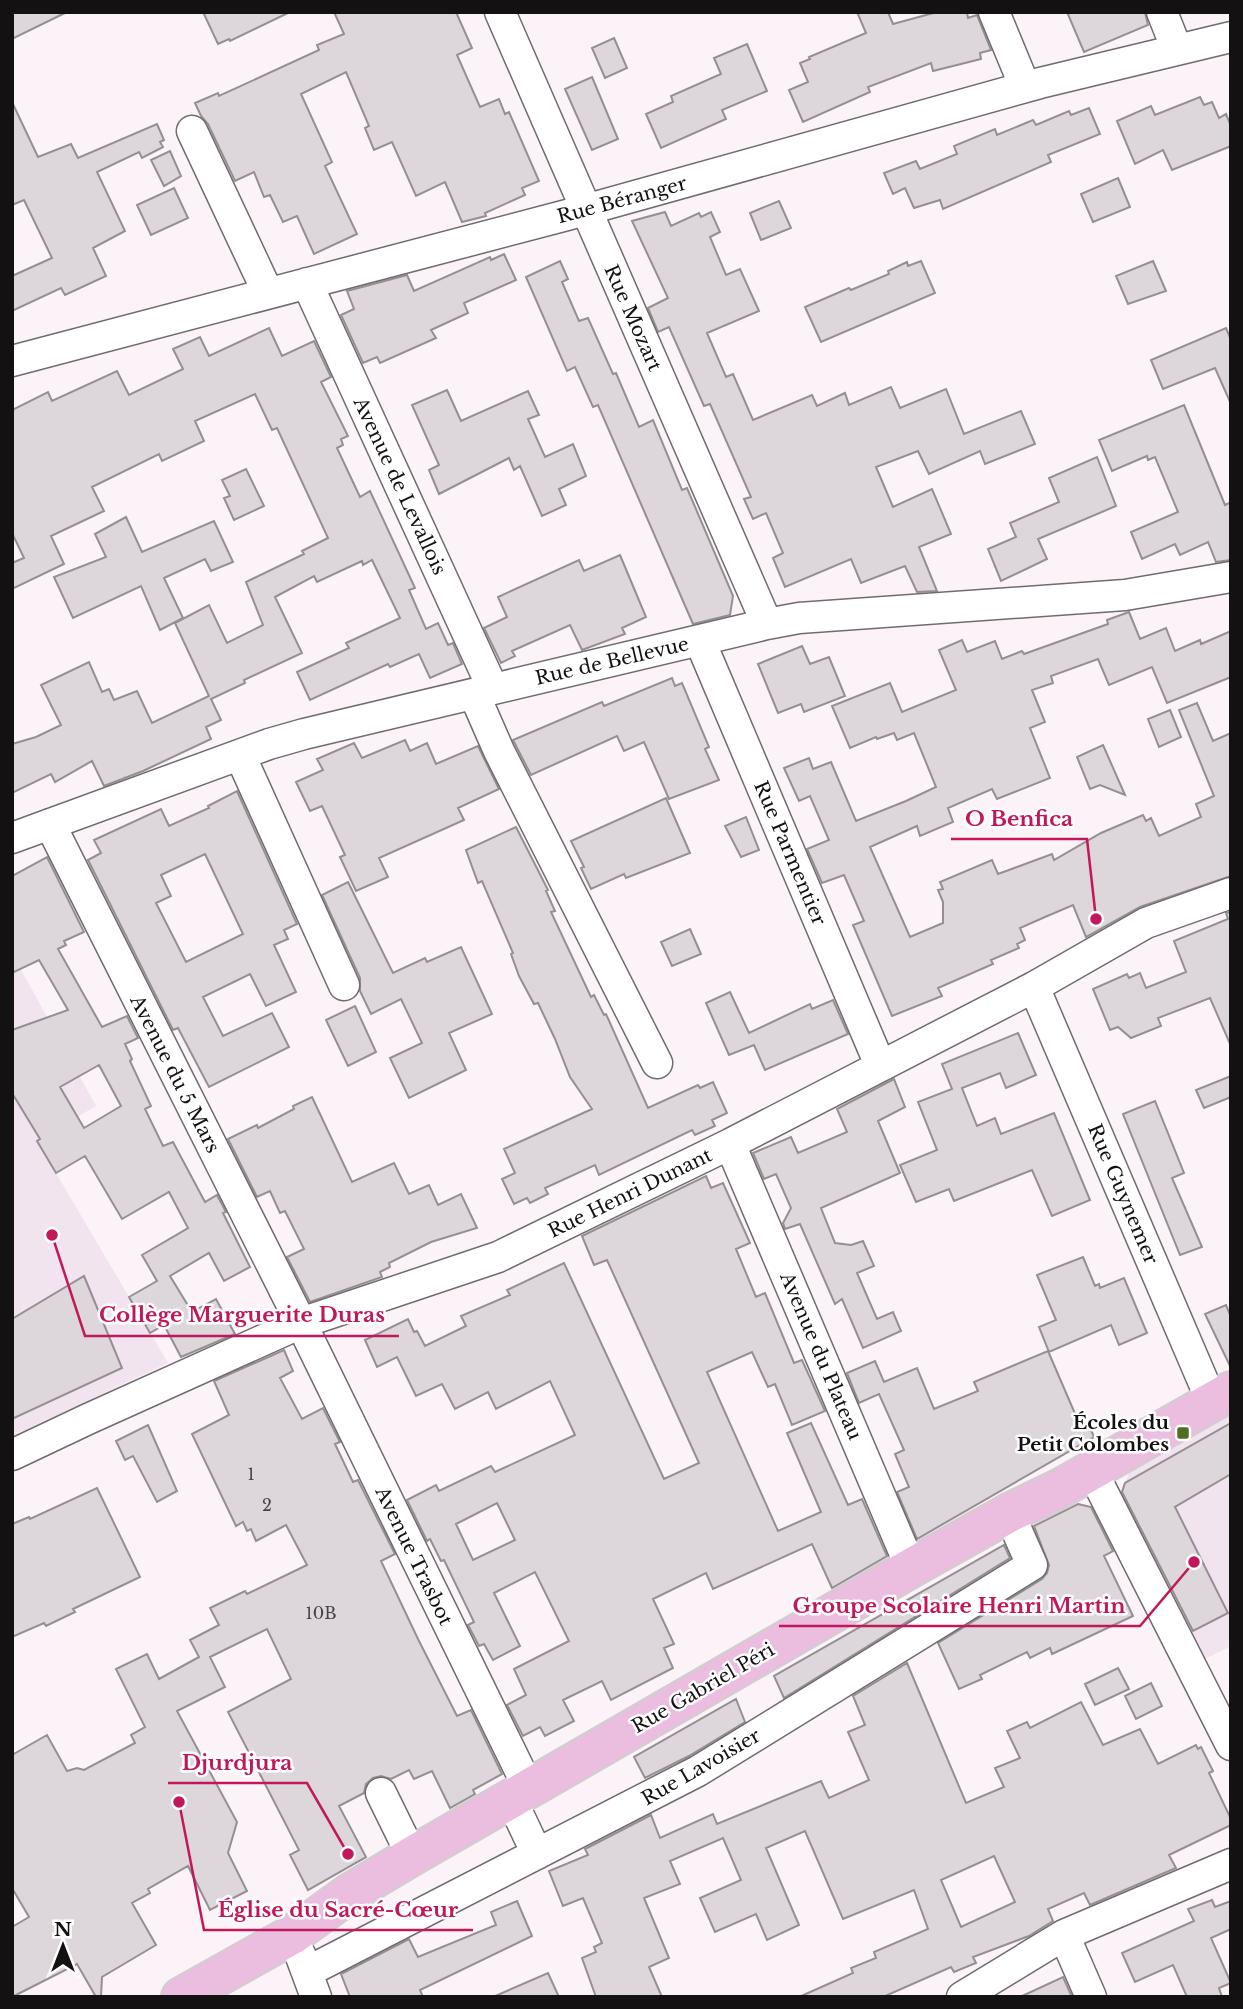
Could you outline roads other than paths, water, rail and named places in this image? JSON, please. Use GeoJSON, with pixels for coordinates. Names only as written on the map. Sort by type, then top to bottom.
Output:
{"type":"FeatureCollection","features":[{"type":"Feature","properties":{"kind":"main road","name":"Rue Gabriel Péri"},"geometry":{"type":"LineString","coordinates":[[181,1997],[292,1935],[349,1893],[412,1856],[911,1568],[1009,1513],[1092,1471],[1221,1396]]}},
{"type":"Feature","properties":{"kind":"street","name":"Rue Mozart"},"geometry":{"type":"LineString","coordinates":[[500,12],[767,624]]}},
{"type":"Feature","properties":{"kind":"street"},"geometry":{"type":"LineString","coordinates":[[994,12],[1025,87]]}},
{"type":"Feature","properties":{"kind":"street"},"geometry":{"type":"LineString","coordinates":[[1162,12],[1177,50]]}},
{"type":"Feature","properties":{"kind":"street","name":"Rue Béranger"},"geometry":{"type":"LineString","coordinates":[[12,361],[586,210],[1025,87],[1231,37]]}},
{"type":"Feature","properties":{"kind":"street"},"geometry":{"type":"LineString","coordinates":[[192,131],[268,293]]}},
{"type":"Feature","properties":{"kind":"street","name":"Avenue de Levallois"},"geometry":{"type":"LineString","coordinates":[[307,283],[483,692],[499,751],[657,1063]]}},
{"type":"Feature","properties":{"kind":"street","name":"Rue de Bellevue"},"geometry":{"type":"LineString","coordinates":[[12,838],[304,734],[767,624],[799,618],[1125,595],[1231,577]]}},
{"type":"Feature","properties":{"kind":"street","name":"Rue Parmentier"},"geometry":{"type":"LineString","coordinates":[[700,641],[880,1065]]}},
{"type":"Feature","properties":{"kind":"street"},"geometry":{"type":"LineString","coordinates":[[240,755],[344,985]]}},
{"type":"Feature","properties":{"kind":"street","name":"Avenue du 5 Mars"},"geometry":{"type":"LineString","coordinates":[[50,824],[301,1323]]}},
{"type":"Feature","properties":{"kind":"street","name":"Rue Henri Dunant"},"geometry":{"type":"LineString","coordinates":[[12,1455],[301,1323],[498,1257],[730,1144],[1034,987],[1146,923],[1231,893]]}},
{"type":"Feature","properties":{"kind":"street","name":"Rue Guynemer"},"geometry":{"type":"LineString","coordinates":[[1034,987],[1221,1396]]}},
{"type":"Feature","properties":{"kind":"street","name":"Avenue du Plateau"},"geometry":{"type":"LineString","coordinates":[[730,1144],[911,1568]]}},
{"type":"Feature","properties":{"kind":"street","name":"Avenue Trasbot"},"geometry":{"type":"LineString","coordinates":[[301,1323],[520,1794],[537,1854]]}},
{"type":"Feature","properties":{"kind":"street"},"geometry":{"type":"LineString","coordinates":[[1092,1471],[1231,1745]]}},
{"type":"Feature","properties":{"kind":"street","name":"Rue Lavoisier"},"geometry":{"type":"LineString","coordinates":[[311,1984],[537,1854],[698,1771],[1032,1565],[1009,1513]]}},
{"type":"Feature","properties":{"kind":"street"},"geometry":{"type":"LineString","coordinates":[[381,1793],[412,1856]]}},
{"type":"Feature","properties":{"kind":"street"},"geometry":{"type":"LineString","coordinates":[[962,1997],[1064,1935],[1231,1864]]}},
{"type":"Feature","properties":{"kind":"street"},"geometry":{"type":"LineString","coordinates":[[292,1935],[311,1984]]}},
{"type":"Feature","properties":{"kind":"street"},"geometry":{"type":"LineString","coordinates":[[1064,1935],[1091,1997]]}},
{"type":"Feature","properties":{"kind":"place","name":"O Benfica"},"geometry":{"type":"Point","coordinates":[1096,919]}},
{"type":"Feature","properties":{"kind":"place","name":"Collège Marguerite Duras"},"geometry":{"type":"Point","coordinates":[52,1235]}},
{"type":"Feature","properties":{"kind":"place","name":"Écoles du Petit Colombes"},"geometry":{"type":"Point","coordinates":[1183,1433]}},
{"type":"Feature","properties":{"kind":"place","name":"Groupe Scolaire Henri Martin"},"geometry":{"type":"Point","coordinates":[1194,1562]}},
{"type":"Feature","properties":{"kind":"place","name":"Église du Sacré-Cœur"},"geometry":{"type":"Point","coordinates":[179,1802]}},
{"type":"Feature","properties":{"kind":"place","name":"Djurdjura"},"geometry":{"type":"Point","coordinates":[348,1854]}}]}
